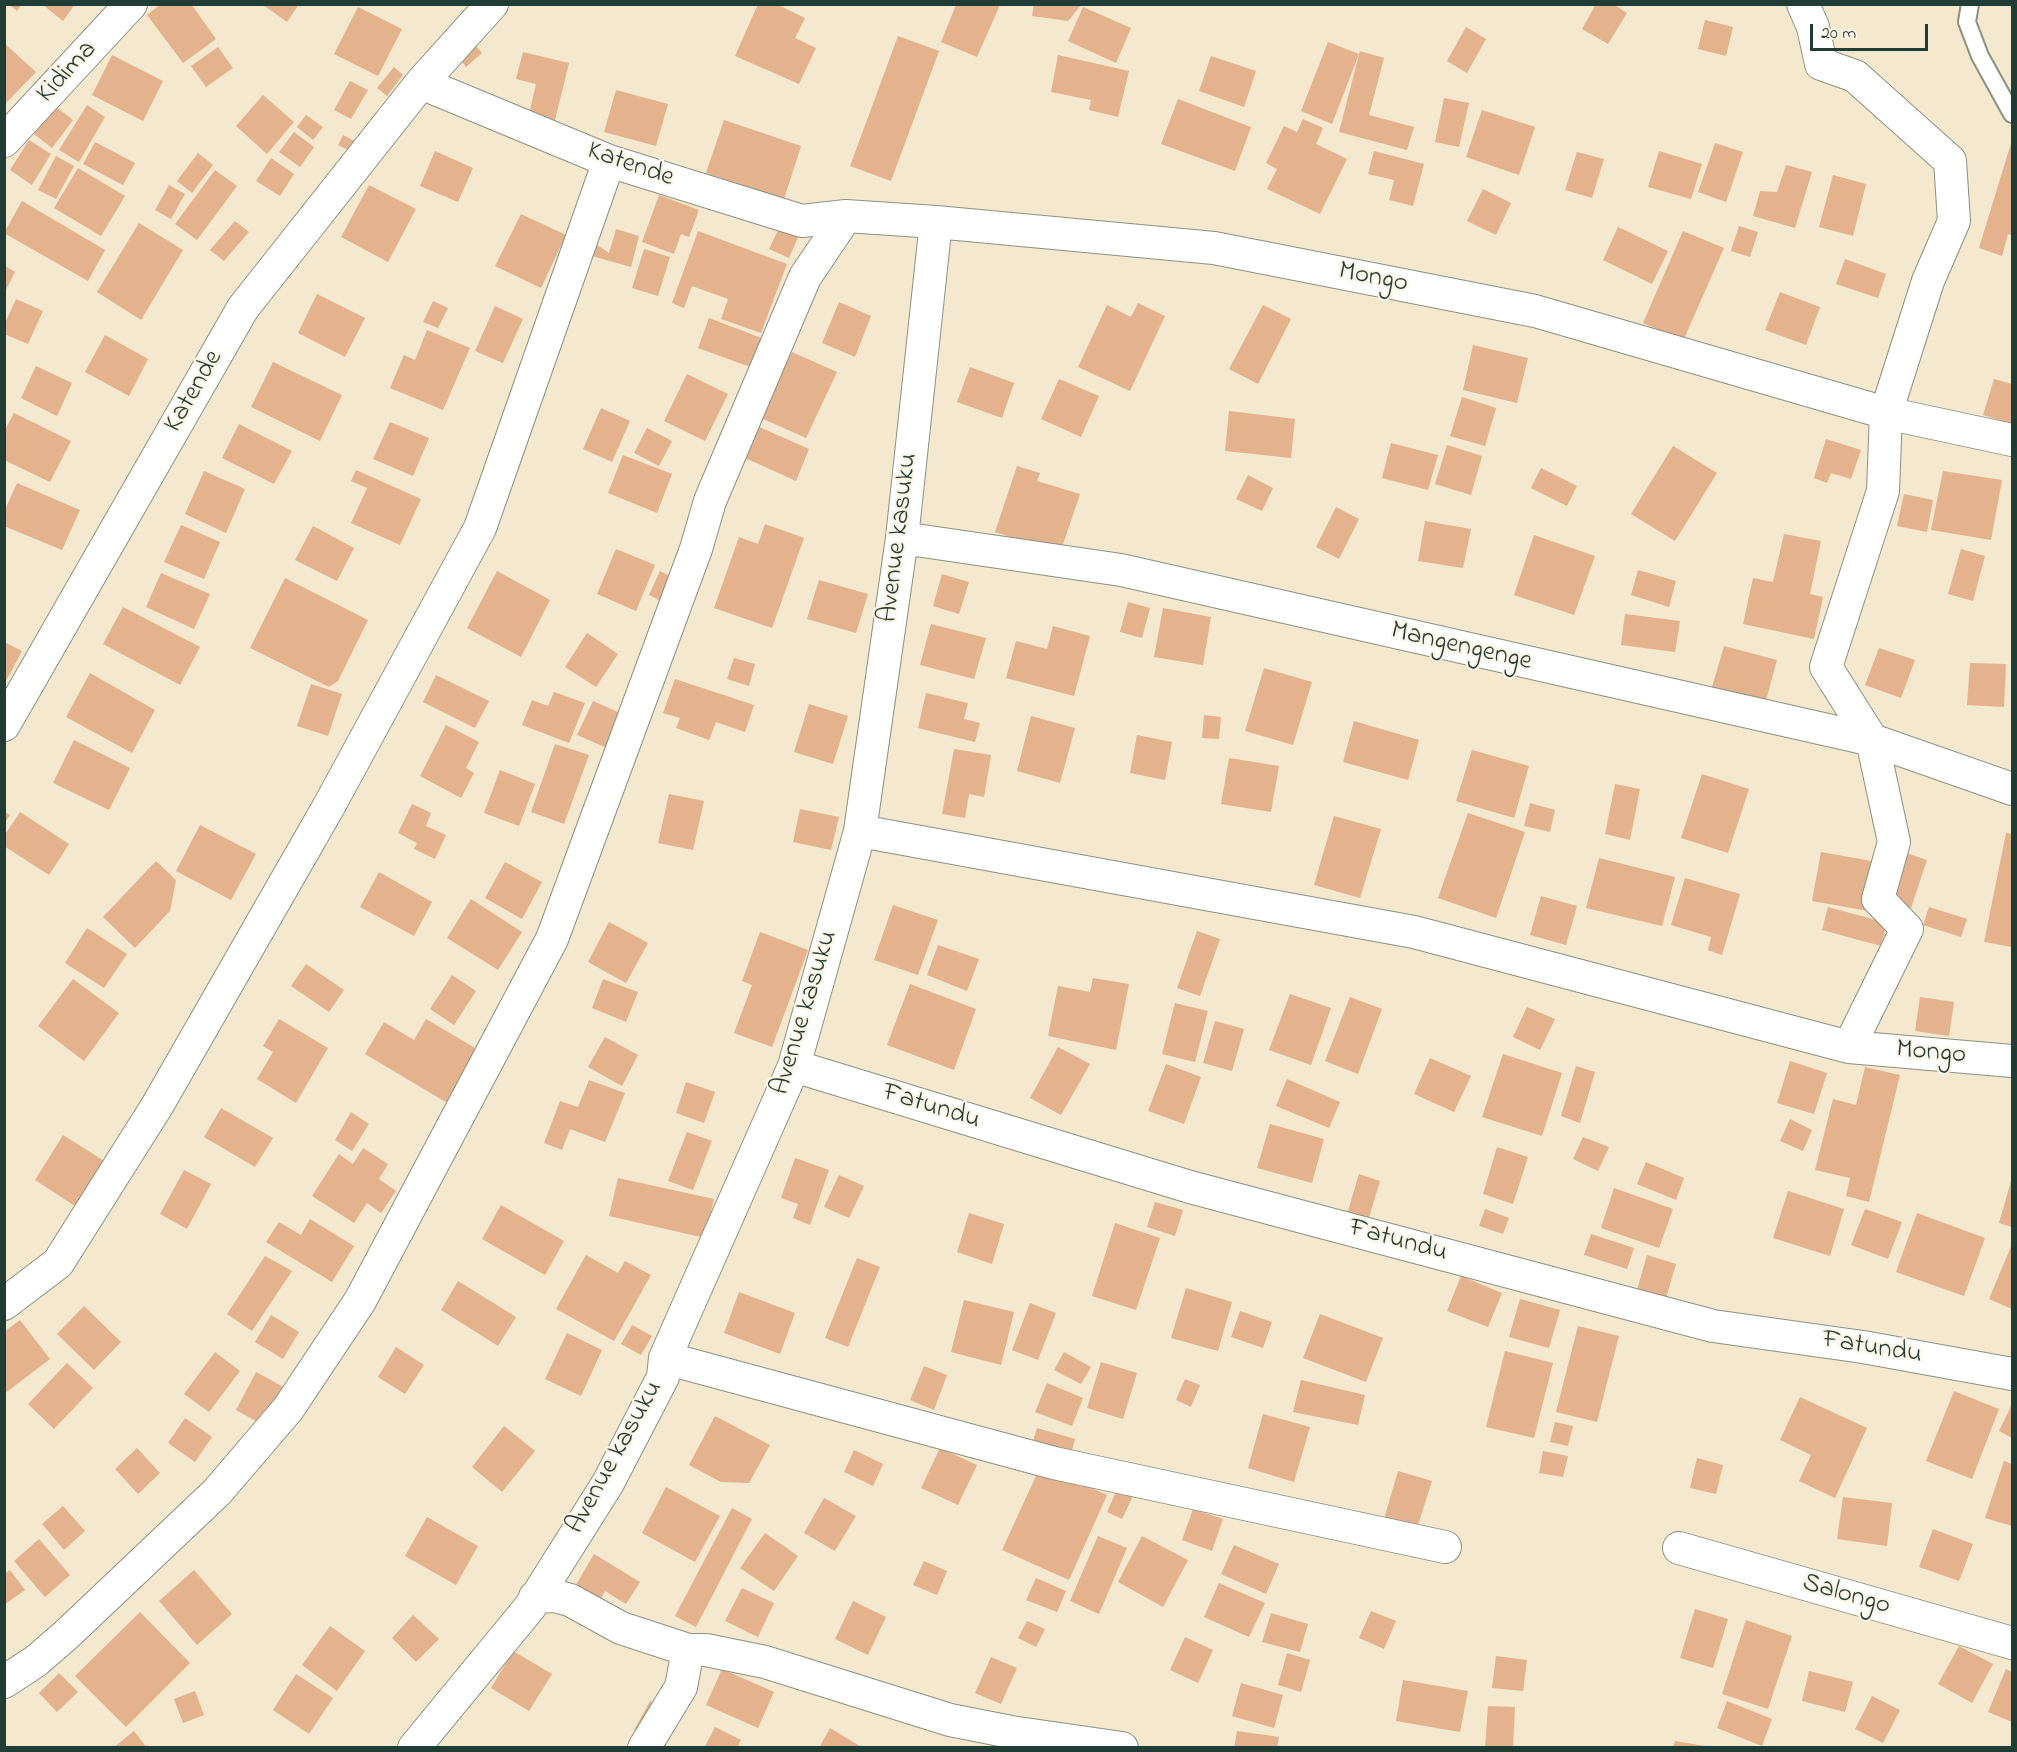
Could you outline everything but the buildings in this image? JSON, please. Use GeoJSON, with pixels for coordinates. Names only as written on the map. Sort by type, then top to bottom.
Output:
{"type":"FeatureCollection","features":[{"type":"Feature","properties":{"kind":"street","name":"Kidima"},"geometry":{"type":"LineString","coordinates":[[4,141],[131,4]]}},
{"type":"Feature","properties":{"kind":"street","name":"Katende"},"geometry":{"type":"LineString","coordinates":[[4,725],[243,308],[421,83],[492,4]]}},
{"type":"Feature","properties":{"kind":"street"},"geometry":{"type":"LineString","coordinates":[[1803,4],[1813,27],[1821,64],[1855,76],[1950,161],[1954,221],[1928,281],[1886,413],[1882,491],[1826,667],[1872,740],[1894,842],[1878,899],[1907,929],[1849,1047]]}},
{"type":"Feature","properties":{"kind":"street","name":"Katende"},"geometry":{"type":"LineString","coordinates":[[421,83],[609,161],[802,221],[846,216]]}},
{"type":"Feature","properties":{"kind":"street"},"geometry":{"type":"LineString","coordinates":[[4,1304],[58,1263],[157,1106],[329,806],[480,528],[609,161]]}},
{"type":"Feature","properties":{"kind":"street"},"geometry":{"type":"LineString","coordinates":[[4,1682],[36,1661],[66,1635],[217,1492],[288,1409],[360,1301],[552,939],[696,549],[710,501],[805,277],[846,216]]}},
{"type":"Feature","properties":{"kind":"street","name":"Mongo"},"geometry":{"type":"LineString","coordinates":[[846,216],[936,222],[1214,249],[1535,311],[1886,413],[2013,441]]}},
{"type":"Feature","properties":{"kind":"street","name":"Avenue kasuku"},"geometry":{"type":"LineString","coordinates":[[414,1748],[480,1670],[535,1598],[608,1483],[663,1377],[665,1358],[795,1066],[860,831],[902,538],[936,222]]}},
{"type":"Feature","properties":{"kind":"street","name":"Mangengenge"},"geometry":{"type":"LineString","coordinates":[[902,538],[1121,570],[1872,740],[2013,789]]}},
{"type":"Feature","properties":{"kind":"street","name":"Mongo"},"geometry":{"type":"LineString","coordinates":[[860,831],[1414,932],[1849,1047],[2013,1061]]}},
{"type":"Feature","properties":{"kind":"street","name":"Fatundu"},"geometry":{"type":"LineString","coordinates":[[795,1066],[1190,1187],[1713,1326],[1863,1347],[2013,1374]]}},
{"type":"Feature","properties":{"kind":"street"},"geometry":{"type":"LineString","coordinates":[[665,1358],[1054,1463],[1445,1547]]}},
{"type":"Feature","properties":{"kind":"street","name":"Salongo"},"geometry":{"type":"LineString","coordinates":[[1678,1548],[2013,1643]]}},
{"type":"Feature","properties":{"kind":"street"},"geometry":{"type":"LineString","coordinates":[[535,1598],[555,1596],[570,1600],[621,1628],[688,1650],[715,1652],[765,1662],[950,1720],[1011,1732],[1122,1748]]}},
{"type":"Feature","properties":{"kind":"street"},"geometry":{"type":"LineString","coordinates":[[644,1748],[681,1687],[688,1650]]}},
{"type":"Feature","properties":{"kind":"lane"},"geometry":{"type":"LineString","coordinates":[[1970,4],[1967,22],[1970,30],[1980,56],[2011,113]]}}]}
